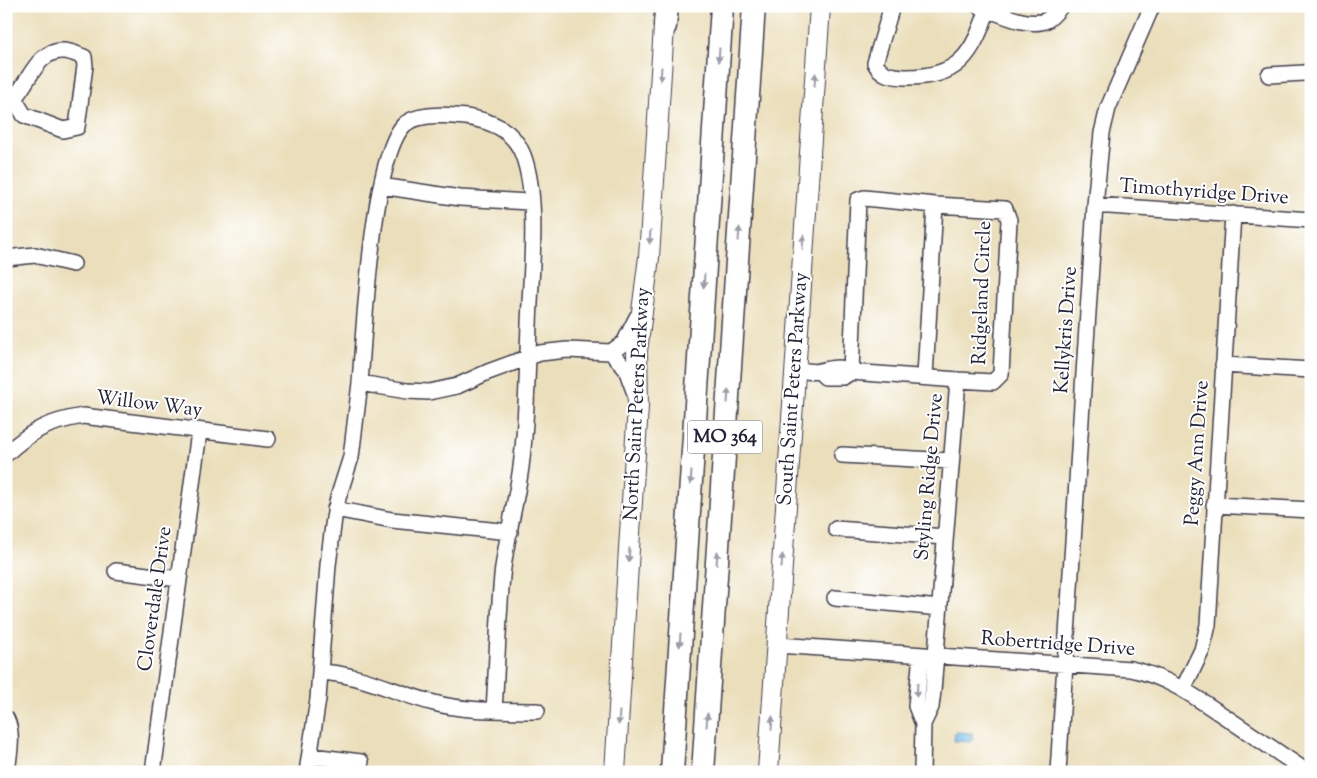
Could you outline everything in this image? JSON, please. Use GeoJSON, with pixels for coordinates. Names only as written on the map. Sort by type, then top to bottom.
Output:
{"type":"FeatureCollection","features":[{"type":"Feature","properties":{"kind":"highway","name":"MO 364"},"geometry":{"type":"LineString","coordinates":[[672,772],[722,6]]}},
{"type":"Feature","properties":{"kind":"highway","name":"MO 364"},"geometry":{"type":"LineString","coordinates":[[703,771],[754,6]]}},
{"type":"Feature","properties":{"kind":"highway"},"geometry":{"type":"LineString","coordinates":[[748,106],[770,6]]}},
{"type":"Feature","properties":{"kind":"main road","name":"South Saint Peters Parkway"},"geometry":{"type":"LineString","coordinates":[[768,772],[820,6]]}},
{"type":"Feature","properties":{"kind":"main road","name":"North Saint Peters Parkway"},"geometry":{"type":"LineString","coordinates":[[615,772],[634,489],[641,307],[649,257],[666,13]]}},
{"type":"Feature","properties":{"kind":"street"},"geometry":{"type":"LineString","coordinates":[[892,6],[875,63],[879,71],[894,76],[924,77],[939,74],[956,64],[970,51],[986,7],[1037,23],[1048,20],[1057,7]]}},
{"type":"Feature","properties":{"kind":"street","name":"Kellykris Drive"},"geometry":{"type":"LineString","coordinates":[[1058,772],[1095,205],[1102,133],[1108,108],[1152,6]]}},
{"type":"Feature","properties":{"kind":"street"},"geometry":{"type":"LineString","coordinates":[[64,51],[84,57],[85,66],[77,127],[63,130],[24,115],[10,97],[24,88],[33,68],[50,55],[64,51]]}},
{"type":"Feature","properties":{"kind":"street"},"geometry":{"type":"LineString","coordinates":[[1269,75],[1304,74],[1311,71]]}},
{"type":"Feature","properties":{"kind":"street"},"geometry":{"type":"LineString","coordinates":[[307,772],[311,756],[320,672],[328,565],[336,509],[351,457],[360,383],[371,246],[381,186],[394,143],[404,125],[413,120],[430,117],[461,116],[484,120],[498,125],[512,136],[523,155],[530,202],[533,234],[521,465],[502,574],[494,710]]}},
{"type":"Feature","properties":{"kind":"street"},"geometry":{"type":"LineString","coordinates":[[381,186],[460,198],[530,202]]}},
{"type":"Feature","properties":{"kind":"street","name":"Ridgeland Circle"},"geometry":{"type":"LineString","coordinates":[[851,372],[858,200],[864,198],[1005,209],[1008,214],[1001,374],[993,382],[958,380]]}},
{"type":"Feature","properties":{"kind":"street"},"geometry":{"type":"LineString","coordinates":[[926,376],[935,205]]}},
{"type":"Feature","properties":{"kind":"street","name":"Timothyridge Drive"},"geometry":{"type":"LineString","coordinates":[[1095,205],[1311,220]]}},
{"type":"Feature","properties":{"kind":"street","name":"Peggy Ann Drive"},"geometry":{"type":"LineString","coordinates":[[1183,689],[1206,638],[1233,214]]}},
{"type":"Feature","properties":{"kind":"street"},"geometry":{"type":"LineString","coordinates":[[6,258],[35,255],[73,264]]}},
{"type":"Feature","properties":{"kind":"street"},"geometry":{"type":"LineString","coordinates":[[360,383],[407,391],[429,392],[456,386],[540,353],[567,350],[611,352],[624,343],[641,307]]}},
{"type":"Feature","properties":{"kind":"street"},"geometry":{"type":"LineString","coordinates":[[611,352],[626,368],[637,397]]}},
{"type":"Feature","properties":{"kind":"street"},"geometry":{"type":"LineString","coordinates":[[1223,365],[1311,370]]}},
{"type":"Feature","properties":{"kind":"street","name":"Styling Ridge Drive"},"geometry":{"type":"LineString","coordinates":[[795,370],[819,371],[826,368],[844,368],[851,372],[926,376],[958,380],[940,608],[928,655],[931,707],[922,724],[922,772]]}},
{"type":"Feature","properties":{"kind":"street","name":"Willow Way"},"geometry":{"type":"LineString","coordinates":[[6,454],[40,427],[82,416],[199,432],[268,439]]}},
{"type":"Feature","properties":{"kind":"street","name":"Cloverdale Drive"},"geometry":{"type":"LineString","coordinates":[[153,772],[199,432]]}},
{"type":"Feature","properties":{"kind":"street"},"geometry":{"type":"LineString","coordinates":[[842,455],[951,461]]}},
{"type":"Feature","properties":{"kind":"street"},"geometry":{"type":"LineString","coordinates":[[1214,505],[1311,510]]}},
{"type":"Feature","properties":{"kind":"street"},"geometry":{"type":"LineString","coordinates":[[336,509],[392,520],[510,532]]}},
{"type":"Feature","properties":{"kind":"street"},"geometry":{"type":"LineString","coordinates":[[836,529],[945,537]]}},
{"type":"Feature","properties":{"kind":"street"},"geometry":{"type":"LineString","coordinates":[[116,571],[179,578]]}},
{"type":"Feature","properties":{"kind":"street"},"geometry":{"type":"LineString","coordinates":[[835,598],[940,608]]}},
{"type":"Feature","properties":{"kind":"street","name":"Robertridge Drive"},"geometry":{"type":"LineString","coordinates":[[777,645],[1131,669],[1155,674],[1183,689],[1306,772]]}},
{"type":"Feature","properties":{"kind":"street"},"geometry":{"type":"LineString","coordinates":[[320,672],[357,676],[446,706],[537,711]]}},
{"type":"Feature","properties":{"kind":"street"},"geometry":{"type":"LineString","coordinates":[[6,718],[10,725],[7,772]]}},
{"type":"Feature","properties":{"kind":"street"},"geometry":{"type":"LineString","coordinates":[[311,756],[361,762]]}},
{"type":"Feature","properties":{"kind":"water"},"geometry":{"type":"Polygon","coordinates":[[[955,732],[972,733],[973,740],[971,742],[954,741],[955,732]]]}}]}
